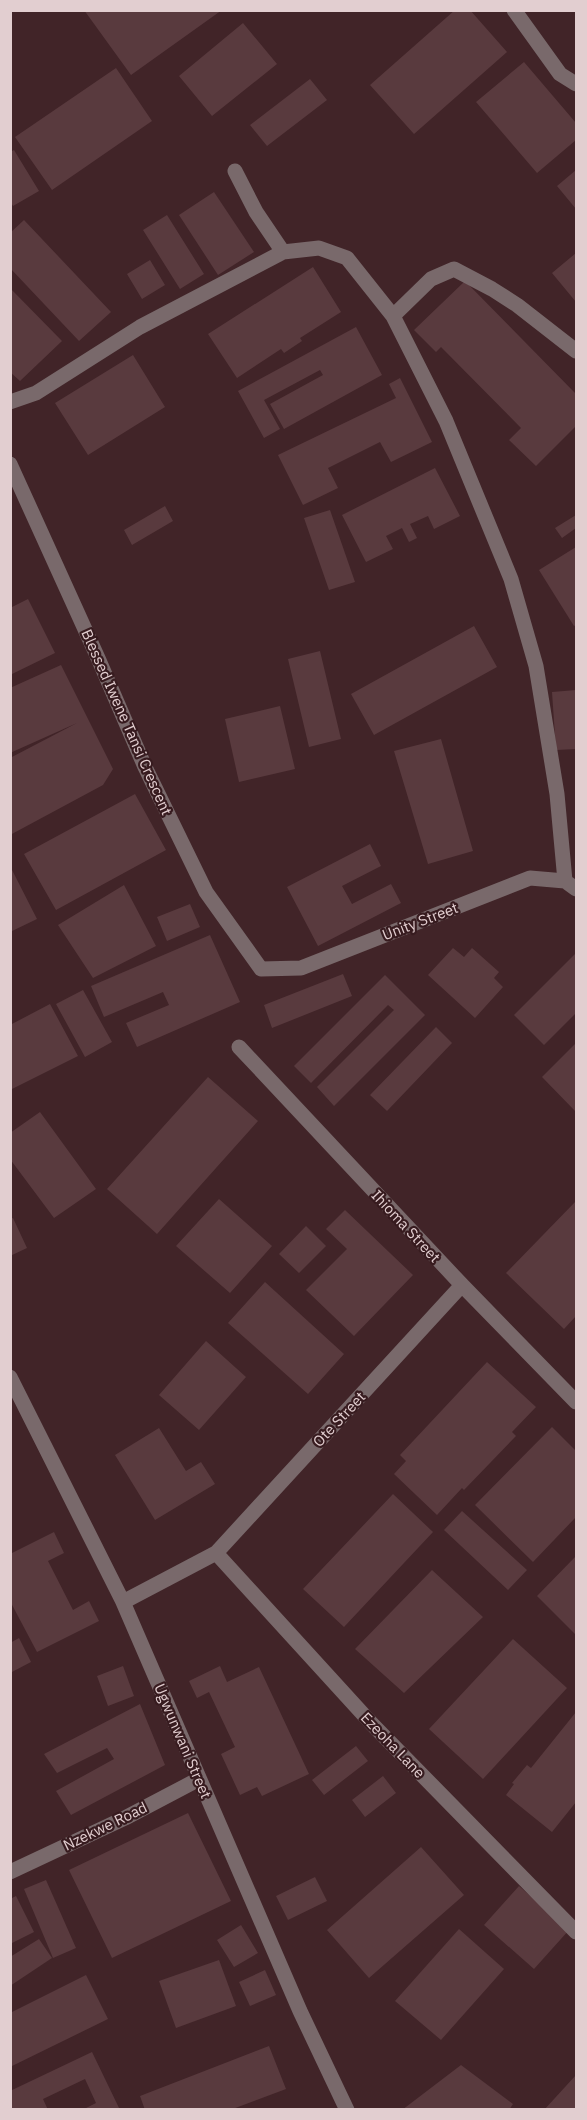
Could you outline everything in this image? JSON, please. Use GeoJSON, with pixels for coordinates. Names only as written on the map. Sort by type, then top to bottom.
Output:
{"type":"FeatureCollection","features":[{"type":"Feature","properties":{"kind":"street"},"geometry":{"type":"LineString","coordinates":[[514,10],[560,74],[576,84]]}},
{"type":"Feature","properties":{"kind":"street"},"geometry":{"type":"LineString","coordinates":[[235,171],[256,213],[283,252]]}},
{"type":"Feature","properties":{"kind":"street"},"geometry":{"type":"LineString","coordinates":[[10,402],[36,393],[140,327],[283,252],[319,249],[347,258],[393,316],[446,421],[511,579],[536,666],[571,885]]}},
{"type":"Feature","properties":{"kind":"street"},"geometry":{"type":"LineString","coordinates":[[393,316],[431,279],[454,269],[492,289],[576,351]]}},
{"type":"Feature","properties":{"kind":"street","name":"Blessed Iwene Tansi Crescent"},"geometry":{"type":"LineString","coordinates":[[10,464],[145,767],[206,892],[261,969]]}},
{"type":"Feature","properties":{"kind":"street","name":"Unity Street"},"geometry":{"type":"LineString","coordinates":[[261,969],[301,968],[530,878],[571,885]]}},
{"type":"Feature","properties":{"kind":"street","name":"Ihioma Street"},"geometry":{"type":"LineString","coordinates":[[239,1047],[462,1285],[576,1402]]}},
{"type":"Feature","properties":{"kind":"street","name":"Ote Street"},"geometry":{"type":"LineString","coordinates":[[123,1602],[216,1553],[462,1285]]}},
{"type":"Feature","properties":{"kind":"street","name":"Ugwunwani Street"},"geometry":{"type":"LineString","coordinates":[[10,1377],[123,1602],[300,2011],[347,2109]]}},
{"type":"Feature","properties":{"kind":"street","name":"Ezeoha Lane"},"geometry":{"type":"LineString","coordinates":[[216,1553],[372,1724],[576,1932]]}},
{"type":"Feature","properties":{"kind":"street","name":"Nzekwe Road"},"geometry":{"type":"LineString","coordinates":[[10,1872],[125,1818],[199,1779]]}},
{"type":"Feature","properties":{"kind":"building"},"geometry":{"type":"Polygon","coordinates":[[[84,10],[222,10],[131,75],[84,10]]]}},
{"type":"Feature","properties":{"kind":"building"},"geometry":{"type":"Polygon","coordinates":[[[455,10],[470,10],[507,52],[414,134],[370,85],[455,10]]]}},
{"type":"Feature","properties":{"kind":"building"},"geometry":{"type":"Polygon","coordinates":[[[243,23],[277,64],[212,116],[179,76],[243,23]]]}},
{"type":"Feature","properties":{"kind":"building"},"geometry":{"type":"Polygon","coordinates":[[[524,62],[576,123],[576,140],[537,173],[476,102],[524,62]]]}},
{"type":"Feature","properties":{"kind":"building"},"geometry":{"type":"Polygon","coordinates":[[[116,68],[152,121],[52,190],[15,137],[116,68]]]}},
{"type":"Feature","properties":{"kind":"building"},"geometry":{"type":"Polygon","coordinates":[[[310,79],[327,100],[267,146],[250,125],[310,79]]]}},
{"type":"Feature","properties":{"kind":"building"},"geometry":{"type":"Polygon","coordinates":[[[14,150],[39,191],[13,206],[10,201],[10,152],[14,150]]]}},
{"type":"Feature","properties":{"kind":"building"},"geometry":{"type":"Polygon","coordinates":[[[576,170],[576,209],[557,186],[576,170]]]}},
{"type":"Feature","properties":{"kind":"building"},"geometry":{"type":"Polygon","coordinates":[[[214,192],[254,252],[218,275],[179,215],[214,192]]]}},
{"type":"Feature","properties":{"kind":"building"},"geometry":{"type":"Polygon","coordinates":[[[167,215],[204,274],[180,289],[143,230],[167,215]]]}},
{"type":"Feature","properties":{"kind":"building"},"geometry":{"type":"Polygon","coordinates":[[[24,220],[111,312],[79,341],[10,268],[10,233],[24,220]]]}},
{"type":"Feature","properties":{"kind":"building"},"geometry":{"type":"Polygon","coordinates":[[[576,253],[576,302],[552,273],[576,253]]]}},
{"type":"Feature","properties":{"kind":"building"},"geometry":{"type":"Polygon","coordinates":[[[150,260],[165,285],[142,299],[127,274],[150,260]]]}},
{"type":"Feature","properties":{"kind":"building"},"geometry":{"type":"Polygon","coordinates":[[[313,267],[341,312],[300,338],[302,341],[284,353],[281,349],[237,378],[208,334],[313,267]]]}},
{"type":"Feature","properties":{"kind":"building"},"geometry":{"type":"Polygon","coordinates":[[[465,281],[576,394],[576,426],[536,466],[509,440],[521,428],[441,347],[436,352],[414,330],[465,281]]]}},
{"type":"Feature","properties":{"kind":"building"},"geometry":{"type":"Polygon","coordinates":[[[10,288],[62,341],[20,381],[10,372],[10,288]]]}},
{"type":"Feature","properties":{"kind":"building"},"geometry":{"type":"Polygon","coordinates":[[[356,327],[382,375],[284,429],[270,404],[323,375],[320,370],[264,400],[280,429],[264,438],[238,391],[356,327]]]}},
{"type":"Feature","properties":{"kind":"building"},"geometry":{"type":"Polygon","coordinates":[[[133,355],[165,407],[88,455],[55,403],[133,355]]]}},
{"type":"Feature","properties":{"kind":"building"},"geometry":{"type":"Polygon","coordinates":[[[400,378],[432,442],[391,462],[380,442],[328,468],[338,488],[303,505],[278,455],[396,398],[389,384],[400,378]]]}},
{"type":"Feature","properties":{"kind":"building"},"geometry":{"type":"Polygon","coordinates":[[[435,468],[460,516],[434,529],[428,516],[410,524],[417,538],[409,542],[402,528],[386,536],[393,549],[366,562],[342,515],[435,468]]]}},
{"type":"Feature","properties":{"kind":"building"},"geometry":{"type":"Polygon","coordinates":[[[165,506],[173,521],[132,545],[124,530],[165,506]]]}},
{"type":"Feature","properties":{"kind":"building"},"geometry":{"type":"Polygon","coordinates":[[[330,510],[355,582],[329,590],[304,518],[330,510]]]}},
{"type":"Feature","properties":{"kind":"building"},"geometry":{"type":"Polygon","coordinates":[[[576,515],[576,528],[562,538],[555,528],[576,515]]]}},
{"type":"Feature","properties":{"kind":"building"},"geometry":{"type":"Polygon","coordinates":[[[576,547],[576,625],[574,626],[539,570],[576,547]]]}},
{"type":"Feature","properties":{"kind":"building"},"geometry":{"type":"Polygon","coordinates":[[[28,599],[55,653],[10,675],[10,608],[28,599]]]}},
{"type":"Feature","properties":{"kind":"building"},"geometry":{"type":"Polygon","coordinates":[[[474,626],[497,667],[374,735],[351,694],[474,626]]]}},
{"type":"Feature","properties":{"kind":"building"},"geometry":{"type":"Polygon","coordinates":[[[320,651],[341,739],[309,747],[288,659],[320,651]]]}},
{"type":"Feature","properties":{"kind":"building"},"geometry":{"type":"Polygon","coordinates":[[[61,665],[113,769],[103,785],[10,835],[10,758],[77,723],[10,753],[10,688],[61,665]]]}},
{"type":"Feature","properties":{"kind":"building"},"geometry":{"type":"Polygon","coordinates":[[[576,690],[576,749],[556,750],[552,692],[576,690]]]}},
{"type":"Feature","properties":{"kind":"building"},"geometry":{"type":"Polygon","coordinates":[[[280,706],[295,769],[239,782],[225,719],[280,706]]]}},
{"type":"Feature","properties":{"kind":"building"},"geometry":{"type":"Polygon","coordinates":[[[441,739],[473,851],[428,864],[394,751],[441,739]]]}},
{"type":"Feature","properties":{"kind":"building"},"geometry":{"type":"Polygon","coordinates":[[[135,794],[166,850],[56,910],[24,854],[135,794]]]}},
{"type":"Feature","properties":{"kind":"building"},"geometry":{"type":"Polygon","coordinates":[[[370,844],[381,866],[342,886],[352,904],[391,884],[401,903],[318,946],[287,887],[370,844]]]}},
{"type":"Feature","properties":{"kind":"building"},"geometry":{"type":"Polygon","coordinates":[[[10,866],[37,919],[10,932],[10,866]]]}},
{"type":"Feature","properties":{"kind":"building"},"geometry":{"type":"Polygon","coordinates":[[[124,885],[156,946],[93,978],[58,925],[124,885]]]}},
{"type":"Feature","properties":{"kind":"building"},"geometry":{"type":"Polygon","coordinates":[[[190,904],[200,927],[167,941],[157,917],[190,904]]]}},
{"type":"Feature","properties":{"kind":"building"},"geometry":{"type":"Polygon","coordinates":[[[210,935],[240,1002],[137,1047],[126,1023],[169,1005],[163,992],[104,1017],[91,986],[210,935]]]}},
{"type":"Feature","properties":{"kind":"building"},"geometry":{"type":"Polygon","coordinates":[[[453,948],[464,957],[472,948],[499,972],[494,978],[503,987],[475,1018],[428,975],[453,948]]]}},
{"type":"Feature","properties":{"kind":"building"},"geometry":{"type":"Polygon","coordinates":[[[576,953],[576,1013],[544,1045],[514,1015],[576,953]]]}},
{"type":"Feature","properties":{"kind":"building"},"geometry":{"type":"Polygon","coordinates":[[[343,974],[352,996],[272,1028],[264,1005],[343,974]]]}},
{"type":"Feature","properties":{"kind":"building"},"geometry":{"type":"Polygon","coordinates":[[[385,975],[425,1015],[334,1106],[317,1087],[394,1010],[388,1005],[311,1083],[294,1066],[385,975]]]}},
{"type":"Feature","properties":{"kind":"building"},"geometry":{"type":"Polygon","coordinates":[[[83,990],[112,1042],[85,1057],[56,1004],[83,990]]]}},
{"type":"Feature","properties":{"kind":"building"},"geometry":{"type":"Polygon","coordinates":[[[50,1004],[78,1056],[10,1090],[10,1025],[50,1004]]]}},
{"type":"Feature","properties":{"kind":"building"},"geometry":{"type":"Polygon","coordinates":[[[436,1027],[452,1043],[387,1111],[370,1095],[436,1027]]]}},
{"type":"Feature","properties":{"kind":"building"},"geometry":{"type":"Polygon","coordinates":[[[576,1043],[576,1112],[542,1077],[576,1043]]]}},
{"type":"Feature","properties":{"kind":"building"},"geometry":{"type":"Polygon","coordinates":[[[208,1077],[258,1121],[157,1234],[107,1189],[208,1077]]]}},
{"type":"Feature","properties":{"kind":"building"},"geometry":{"type":"Polygon","coordinates":[[[40,1112],[96,1189],[54,1218],[10,1159],[10,1133],[40,1112]]]}},
{"type":"Feature","properties":{"kind":"building"},"geometry":{"type":"Polygon","coordinates":[[[219,1199],[272,1246],[230,1293],[176,1246],[219,1199]]]}},
{"type":"Feature","properties":{"kind":"building"},"geometry":{"type":"Polygon","coordinates":[[[576,1201],[576,1316],[564,1329],[506,1273],[576,1201]]]}},
{"type":"Feature","properties":{"kind":"building"},"geometry":{"type":"Polygon","coordinates":[[[345,1210],[413,1275],[354,1336],[306,1290],[347,1249],[326,1229],[345,1210]]]}},
{"type":"Feature","properties":{"kind":"building"},"geometry":{"type":"Polygon","coordinates":[[[13,1218],[27,1248],[10,1256],[10,1219],[13,1218]]]}},
{"type":"Feature","properties":{"kind":"building"},"geometry":{"type":"Polygon","coordinates":[[[306,1226],[326,1246],[299,1273],[279,1254],[306,1226]]]}},
{"type":"Feature","properties":{"kind":"building"},"geometry":{"type":"Polygon","coordinates":[[[265,1282],[344,1354],[308,1394],[228,1323],[265,1282]]]}},
{"type":"Feature","properties":{"kind":"building"},"geometry":{"type":"Polygon","coordinates":[[[206,1341],[246,1377],[199,1430],[159,1395],[206,1341]]]}},
{"type":"Feature","properties":{"kind":"building"},"geometry":{"type":"Polygon","coordinates":[[[487,1362],[536,1407],[512,1432],[516,1436],[437,1515],[394,1474],[406,1461],[400,1455],[487,1362]]]}},
{"type":"Feature","properties":{"kind":"building"},"geometry":{"type":"Polygon","coordinates":[[[552,1427],[576,1451],[576,1517],[533,1562],[475,1505],[552,1427]]]}},
{"type":"Feature","properties":{"kind":"building"},"geometry":{"type":"Polygon","coordinates":[[[159,1428],[186,1471],[201,1462],[215,1484],[155,1520],[115,1455],[159,1428]]]}},
{"type":"Feature","properties":{"kind":"building"},"geometry":{"type":"Polygon","coordinates":[[[393,1494],[433,1532],[344,1627],[303,1589],[393,1494]]]}},
{"type":"Feature","properties":{"kind":"building"},"geometry":{"type":"Polygon","coordinates":[[[462,1511],[527,1570],[508,1590],[444,1530],[462,1511]]]}},
{"type":"Feature","properties":{"kind":"building"},"geometry":{"type":"Polygon","coordinates":[[[54,1532],[64,1553],[48,1561],[73,1610],[89,1601],[99,1621],[37,1652],[10,1601],[10,1554],[54,1532]]]}},
{"type":"Feature","properties":{"kind":"building"},"geometry":{"type":"Polygon","coordinates":[[[576,1556],[576,1635],[537,1596],[576,1556]]]}},
{"type":"Feature","properties":{"kind":"building"},"geometry":{"type":"Polygon","coordinates":[[[432,1570],[483,1617],[404,1693],[355,1649],[432,1570]]]}},
{"type":"Feature","properties":{"kind":"building"},"geometry":{"type":"Polygon","coordinates":[[[19,1638],[31,1662],[10,1673],[10,1643],[19,1638]]]}},
{"type":"Feature","properties":{"kind":"building"},"geometry":{"type":"Polygon","coordinates":[[[513,1639],[567,1688],[483,1779],[429,1729],[513,1639]]]}},
{"type":"Feature","properties":{"kind":"building"},"geometry":{"type":"Polygon","coordinates":[[[123,1666],[134,1696],[108,1706],[97,1676],[123,1666]]]}},
{"type":"Feature","properties":{"kind":"building"},"geometry":{"type":"Polygon","coordinates":[[[220,1666],[227,1682],[259,1667],[309,1774],[262,1796],[257,1787],[240,1795],[221,1754],[235,1747],[209,1692],[197,1698],[189,1681],[220,1666]]]}},
{"type":"Feature","properties":{"kind":"building"},"geometry":{"type":"Polygon","coordinates":[[[140,1704],[165,1765],[71,1815],[56,1791],[114,1759],[107,1748],[57,1773],[44,1754],[140,1704]]]}},
{"type":"Feature","properties":{"kind":"building"},"geometry":{"type":"Polygon","coordinates":[[[576,1712],[576,1802],[552,1832],[506,1795],[514,1784],[512,1783],[527,1765],[531,1768],[576,1712]]]}},
{"type":"Feature","properties":{"kind":"building"},"geometry":{"type":"Polygon","coordinates":[[[356,1746],[368,1761],[324,1795],[312,1780],[356,1746]]]}},
{"type":"Feature","properties":{"kind":"building"},"geometry":{"type":"Polygon","coordinates":[[[383,1776],[396,1793],[365,1817],[352,1800],[383,1776]]]}},
{"type":"Feature","properties":{"kind":"building"},"geometry":{"type":"Polygon","coordinates":[[[188,1813],[231,1901],[112,1958],[69,1870],[188,1813]]]}},
{"type":"Feature","properties":{"kind":"building"},"geometry":{"type":"Polygon","coordinates":[[[421,1847],[464,1895],[369,1978],[327,1930],[421,1847]]]}},
{"type":"Feature","properties":{"kind":"building"},"geometry":{"type":"Polygon","coordinates":[[[315,1877],[327,1901],[288,1920],[276,1896],[315,1877]]]}},
{"type":"Feature","properties":{"kind":"building"},"geometry":{"type":"Polygon","coordinates":[[[46,1880],[76,1948],[53,1958],[24,1889],[46,1880]]]}},
{"type":"Feature","properties":{"kind":"building"},"geometry":{"type":"Polygon","coordinates":[[[519,1886],[569,1930],[534,1969],[484,1925],[519,1886]]]}},
{"type":"Feature","properties":{"kind":"building"},"geometry":{"type":"Polygon","coordinates":[[[16,1896],[34,1932],[10,1944],[10,1899],[16,1896]]]}},
{"type":"Feature","properties":{"kind":"building"},"geometry":{"type":"Polygon","coordinates":[[[241,1925],[258,1953],[234,1967],[217,1940],[241,1925]]]}},
{"type":"Feature","properties":{"kind":"building"},"geometry":{"type":"Polygon","coordinates":[[[459,1929],[504,1969],[441,2040],[395,2001],[459,1929]]]}},
{"type":"Feature","properties":{"kind":"building"},"geometry":{"type":"Polygon","coordinates":[[[39,1939],[52,1958],[10,1986],[10,1957],[39,1939]]]}},
{"type":"Feature","properties":{"kind":"building"},"geometry":{"type":"Polygon","coordinates":[[[219,1960],[236,2006],[176,2028],[159,1981],[219,1960]]]}},
{"type":"Feature","properties":{"kind":"building"},"geometry":{"type":"Polygon","coordinates":[[[265,1970],[276,1995],[250,2006],[239,1982],[265,1970]]]}},
{"type":"Feature","properties":{"kind":"building"},"geometry":{"type":"Polygon","coordinates":[[[86,1975],[108,2019],[10,2067],[10,2013],[86,1975]]]}},
{"type":"Feature","properties":{"kind":"building"},"geometry":{"type":"Polygon","coordinates":[[[269,2046],[286,2089],[230,2110],[145,2110],[140,2096],[269,2046]]]}},
{"type":"Feature","properties":{"kind":"building"},"geometry":{"type":"Polygon","coordinates":[[[92,2052],[120,2110],[82,2110],[96,2103],[85,2079],[43,2099],[48,2110],[10,2110],[10,2091],[92,2052]]]}},
{"type":"Feature","properties":{"kind":"building"},"geometry":{"type":"Polygon","coordinates":[[[461,2065],[513,2104],[509,2110],[402,2110],[461,2065]]]}},
{"type":"Feature","properties":{"kind":"building"},"geometry":{"type":"Polygon","coordinates":[[[576,2075],[576,2110],[544,2110],[576,2075]]]}}]}
